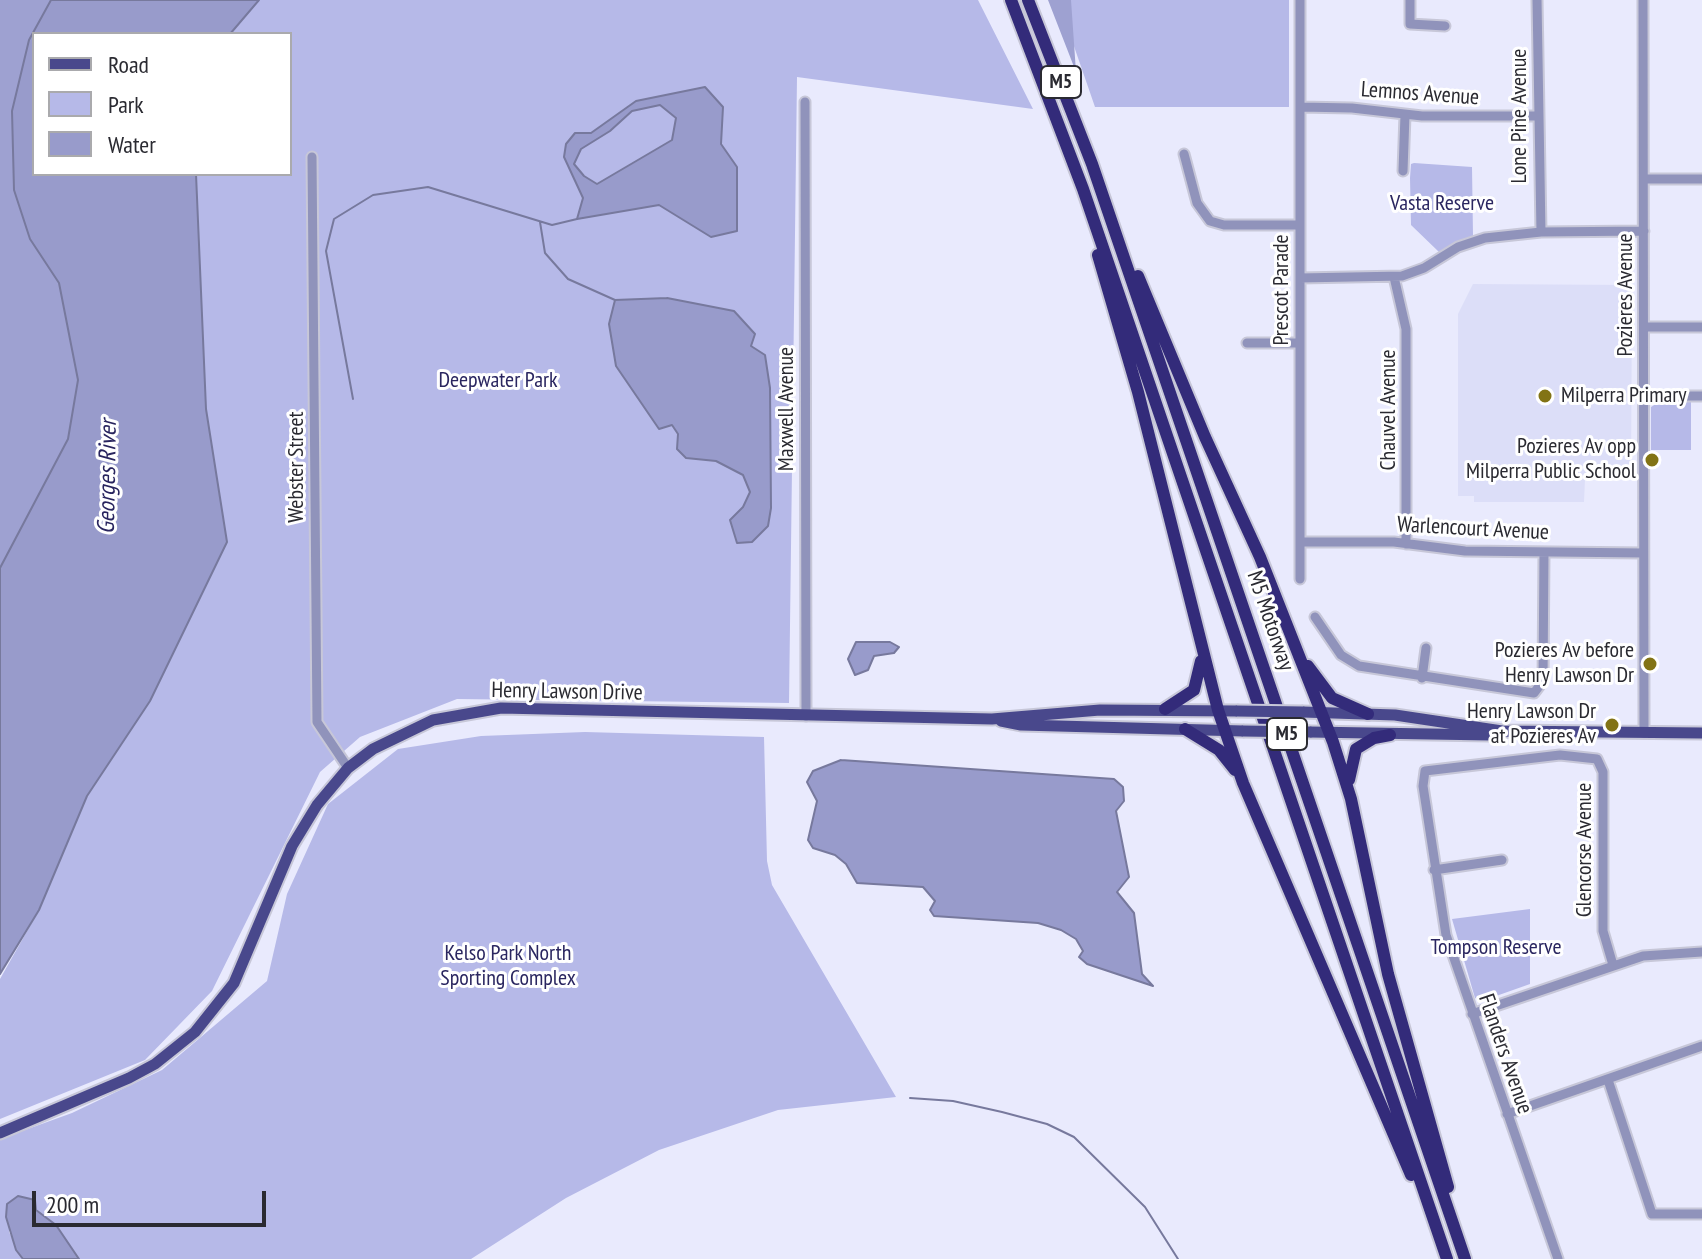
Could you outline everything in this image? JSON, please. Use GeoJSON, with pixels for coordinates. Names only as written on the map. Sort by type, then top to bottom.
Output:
{"type":"FeatureCollection","features":[{"type":"Feature","properties":{"kind":"highway","name":"M5 Motorway"},"geometry":{"type":"LineString","coordinates":[[1011,0],[1064,136],[1446,1259]]}},
{"type":"Feature","properties":{"kind":"highway","name":"M5 Motorway"},"geometry":{"type":"LineString","coordinates":[[1028,0],[1092,164],[1467,1259]]}},
{"type":"Feature","properties":{"kind":"highway"},"geometry":{"type":"LineString","coordinates":[[1064,136],[1138,392],[1201,654],[1218,710],[1243,783],[1446,1259]]}},
{"type":"Feature","properties":{"kind":"highway"},"geometry":{"type":"LineString","coordinates":[[1092,164],[1205,437],[1300,653],[1351,799],[1388,974],[1467,1259]]}},
{"type":"Feature","properties":{"kind":"highway"},"geometry":{"type":"LineString","coordinates":[[1300,653],[1332,698],[1368,714]]}},
{"type":"Feature","properties":{"kind":"highway"},"geometry":{"type":"LineString","coordinates":[[1165,709],[1194,690],[1200,674],[1201,654]]}},
{"type":"Feature","properties":{"kind":"highway"},"geometry":{"type":"LineString","coordinates":[[1185,729],[1219,750],[1243,783]]}},
{"type":"Feature","properties":{"kind":"highway"},"geometry":{"type":"LineString","coordinates":[[1351,799],[1350,762],[1356,749],[1374,738],[1390,735]]}},
{"type":"Feature","properties":{"kind":"main road","name":"Henry Lawson Drive"},"geometry":{"type":"LineString","coordinates":[[0,1133],[155,1064],[206,1021],[226,995],[247,958],[303,825],[348,768],[373,749],[414,727],[473,710],[992,719],[1049,712],[1165,709],[1430,718],[1502,731],[1702,733]]}},
{"type":"Feature","properties":{"kind":"main road","name":"Henry Lawson Drive"},"geometry":{"type":"LineString","coordinates":[[992,719],[1021,725],[1390,735],[1490,735],[1502,731]]}},
{"type":"Feature","properties":{"kind":"street","name":"Prescot Parade"},"geometry":{"type":"LineString","coordinates":[[1300,0],[1300,579]]}},
{"type":"Feature","properties":{"kind":"street"},"geometry":{"type":"LineString","coordinates":[[1410,0],[1406,25],[1445,26]]}},
{"type":"Feature","properties":{"kind":"street","name":"Lone Pine Avenue"},"geometry":{"type":"LineString","coordinates":[[1537,0],[1541,232]]}},
{"type":"Feature","properties":{"kind":"street","name":"Pozieres Avenue"},"geometry":{"type":"LineString","coordinates":[[1643,0],[1644,733]]}},
{"type":"Feature","properties":{"kind":"street","name":"Maxwell Avenue"},"geometry":{"type":"LineString","coordinates":[[805,102],[806,716]]}},
{"type":"Feature","properties":{"kind":"street","name":"Lemnos Avenue"},"geometry":{"type":"LineString","coordinates":[[1300,107],[1352,108],[1405,115],[1538,116]]}},
{"type":"Feature","properties":{"kind":"street"},"geometry":{"type":"LineString","coordinates":[[1403,171],[1405,115]]}},
{"type":"Feature","properties":{"kind":"street"},"geometry":{"type":"LineString","coordinates":[[1184,154],[1197,203],[1210,221],[1224,225],[1300,225]]}},
{"type":"Feature","properties":{"kind":"street","name":"Webster Street"},"geometry":{"type":"LineString","coordinates":[[312,157],[317,722],[348,768]]}},
{"type":"Feature","properties":{"kind":"street"},"geometry":{"type":"LineString","coordinates":[[1644,179],[1702,179]]}},
{"type":"Feature","properties":{"kind":"street"},"geometry":{"type":"LineString","coordinates":[[1300,278],[1394,277],[1417,271],[1476,240],[1541,232],[1644,231]]}},
{"type":"Feature","properties":{"kind":"street","name":"Chauvel Avenue"},"geometry":{"type":"LineString","coordinates":[[1394,277],[1406,329],[1406,544]]}},
{"type":"Feature","properties":{"kind":"street"},"geometry":{"type":"LineString","coordinates":[[1644,327],[1702,327]]}},
{"type":"Feature","properties":{"kind":"street"},"geometry":{"type":"LineString","coordinates":[[1247,343],[1300,343]]}},
{"type":"Feature","properties":{"kind":"street"},"geometry":{"type":"LineString","coordinates":[[1643,396],[1702,396]]}},
{"type":"Feature","properties":{"kind":"street","name":"Warlencourt Avenue"},"geometry":{"type":"LineString","coordinates":[[1300,542],[1406,544],[1465,551],[1643,553]]}},
{"type":"Feature","properties":{"kind":"street"},"geometry":{"type":"LineString","coordinates":[[1315,617],[1341,655],[1353,663],[1422,678],[1527,694],[1541,689],[1544,552]]}},
{"type":"Feature","properties":{"kind":"street"},"geometry":{"type":"LineString","coordinates":[[1422,678],[1426,648]]}},
{"type":"Feature","properties":{"kind":"street","name":"Glencorse Avenue"},"geometry":{"type":"LineString","coordinates":[[1431,768],[1560,755],[1597,759],[1603,772],[1603,924],[1613,965]]}},
{"type":"Feature","properties":{"kind":"street","name":"Flanders Avenue"},"geometry":{"type":"LineString","coordinates":[[1431,768],[1422,777],[1446,935],[1558,1259]]}},
{"type":"Feature","properties":{"kind":"street"},"geometry":{"type":"LineString","coordinates":[[1434,870],[1502,860]]}},
{"type":"Feature","properties":{"kind":"street"},"geometry":{"type":"LineString","coordinates":[[1472,1014],[1643,956],[1702,952]]}},
{"type":"Feature","properties":{"kind":"street"},"geometry":{"type":"LineString","coordinates":[[1507,1114],[1702,1046]]}},
{"type":"Feature","properties":{"kind":"street"},"geometry":{"type":"LineString","coordinates":[[1608,1080],[1652,1214],[1702,1214]]}},
{"type":"Feature","properties":{"kind":"shaded area"},"geometry":{"type":"Polygon","coordinates":[[[0,0],[51,0],[29,40],[12,111],[14,190],[30,239],[59,283],[78,380],[68,439],[0,568],[0,0]]]}},
{"type":"Feature","properties":{"kind":"shaded area"},"geometry":{"type":"Polygon","coordinates":[[[1048,0],[1071,0],[1076,72],[1048,0]]]}},
{"type":"Feature","properties":{"kind":"shaded area","name":"Milperra Primary"},"geometry":{"type":"Polygon","coordinates":[[[1473,284],[1632,285],[1631,479],[1585,479],[1584,502],[1474,502],[1474,496],[1458,496],[1458,314],[1473,284]]]}},
{"type":"Feature","properties":{"kind":"green space","name":"Deepwater Park"},"geometry":{"type":"Polygon","coordinates":[[[259,0],[978,0],[1033,109],[797,77],[789,703],[457,699],[360,737],[320,772],[212,991],[145,1060],[0,1119],[0,979],[39,910],[87,796],[150,701],[227,542],[206,409],[196,176],[292,176],[292,32],[232,32],[259,0]]]}},
{"type":"Feature","properties":{"kind":"green space"},"geometry":{"type":"Polygon","coordinates":[[[1058,0],[1289,0],[1289,107],[1095,107],[1058,0]]]}},
{"type":"Feature","properties":{"kind":"green space","name":"Vasta Reserve"},"geometry":{"type":"Polygon","coordinates":[[[1411,164],[1472,167],[1473,236],[1439,252],[1411,225],[1410,178],[1411,164]]]}},
{"type":"Feature","properties":{"kind":"green space"},"geometry":{"type":"Polygon","coordinates":[[[1659,402],[1691,402],[1691,450],[1651,450],[1651,407],[1659,402]]]}},
{"type":"Feature","properties":{"kind":"green space","name":"Kelso Park North Sporting Complex"},"geometry":{"type":"Polygon","coordinates":[[[585,732],[764,737],[767,861],[772,885],[896,1097],[778,1110],[659,1150],[566,1198],[471,1259],[79,1259],[56,1225],[36,1210],[35,1200],[19,1196],[9,1232],[23,1259],[0,1259],[0,1139],[72,1113],[162,1070],[267,981],[287,894],[328,804],[398,749],[481,736],[585,732]]]}},
{"type":"Feature","properties":{"kind":"green space","name":"Tompson Reserve"},"geometry":{"type":"Polygon","coordinates":[[[1530,909],[1530,984],[1482,1001],[1475,998],[1452,919],[1530,909]]]}},
{"type":"Feature","properties":{"kind":"water"},"geometry":{"type":"Polygon","coordinates":[[[51,0],[259,0],[232,32],[33,32],[51,0]]]}},
{"type":"Feature","properties":{"kind":"water","name":"Georges River"},"geometry":{"type":"Polygon","coordinates":[[[32,35],[32,176],[196,176],[206,409],[227,542],[150,701],[87,796],[39,910],[0,974],[0,568],[68,439],[78,380],[59,283],[30,239],[14,190],[12,111],[32,35]]]}},
{"type":"Feature","properties":{"kind":"water"},"geometry":{"type":"Polygon","coordinates":[[[705,87],[723,107],[721,144],[737,167],[737,231],[711,237],[659,205],[577,219],[583,198],[564,157],[566,144],[575,133],[591,133],[636,101],[705,87]],[[660,105],[632,111],[610,131],[581,149],[574,164],[584,176],[597,184],[672,140],[676,118],[660,105]]]}},
{"type":"Feature","properties":{"kind":"water"},"geometry":{"type":"Polygon","coordinates":[[[667,298],[734,311],[755,334],[751,346],[765,355],[770,388],[771,508],[768,526],[752,542],[737,543],[730,520],[743,507],[750,492],[743,475],[716,461],[686,458],[677,449],[678,434],[672,425],[659,429],[616,366],[609,324],[615,300],[667,298]]]}},
{"type":"Feature","properties":{"kind":"water"},"geometry":{"type":"Polygon","coordinates":[[[856,642],[890,642],[899,647],[894,653],[874,656],[868,670],[855,675],[848,659],[856,642]]]}},
{"type":"Feature","properties":{"kind":"water"},"geometry":{"type":"Polygon","coordinates":[[[841,760],[1114,779],[1123,787],[1124,801],[1116,811],[1129,877],[1117,892],[1134,913],[1142,974],[1153,986],[1087,964],[1079,957],[1083,951],[1076,939],[1061,930],[1038,923],[934,916],[930,910],[935,901],[923,887],[857,883],[846,864],[835,855],[813,848],[808,840],[817,801],[807,782],[813,771],[841,760]]]}},
{"type":"Feature","properties":{"kind":"water"},"geometry":{"type":"Polygon","coordinates":[[[18,1196],[35,1200],[36,1210],[56,1225],[79,1259],[23,1259],[16,1250],[6,1217],[7,1204],[18,1196]]]}},
{"type":"Feature","properties":{"kind":"waterway"},"geometry":{"type":"LineString","coordinates":[[353,399],[326,251],[334,219],[373,195],[428,187],[552,225],[577,219]]}},
{"type":"Feature","properties":{"kind":"waterway"},"geometry":{"type":"LineString","coordinates":[[540,222],[545,253],[568,279],[615,300]]}},
{"type":"Feature","properties":{"kind":"waterway"},"geometry":{"type":"LineString","coordinates":[[910,1098],[953,1101],[1002,1112],[1047,1124],[1074,1137],[1145,1207],[1178,1259]]}},
{"type":"Feature","properties":{"kind":"place","name":"Milperra Primary"},"geometry":{"type":"Point","coordinates":[1545,396]}},
{"type":"Feature","properties":{"kind":"place","name":"Pozieres Av opp Milperra Public School"},"geometry":{"type":"Point","coordinates":[1652,460]}},
{"type":"Feature","properties":{"kind":"place","name":"Pozieres Av before Henry Lawson Dr"},"geometry":{"type":"Point","coordinates":[1650,664]}},
{"type":"Feature","properties":{"kind":"place","name":"Henry Lawson Dr at Pozieres Av"},"geometry":{"type":"Point","coordinates":[1612,725]}}]}
